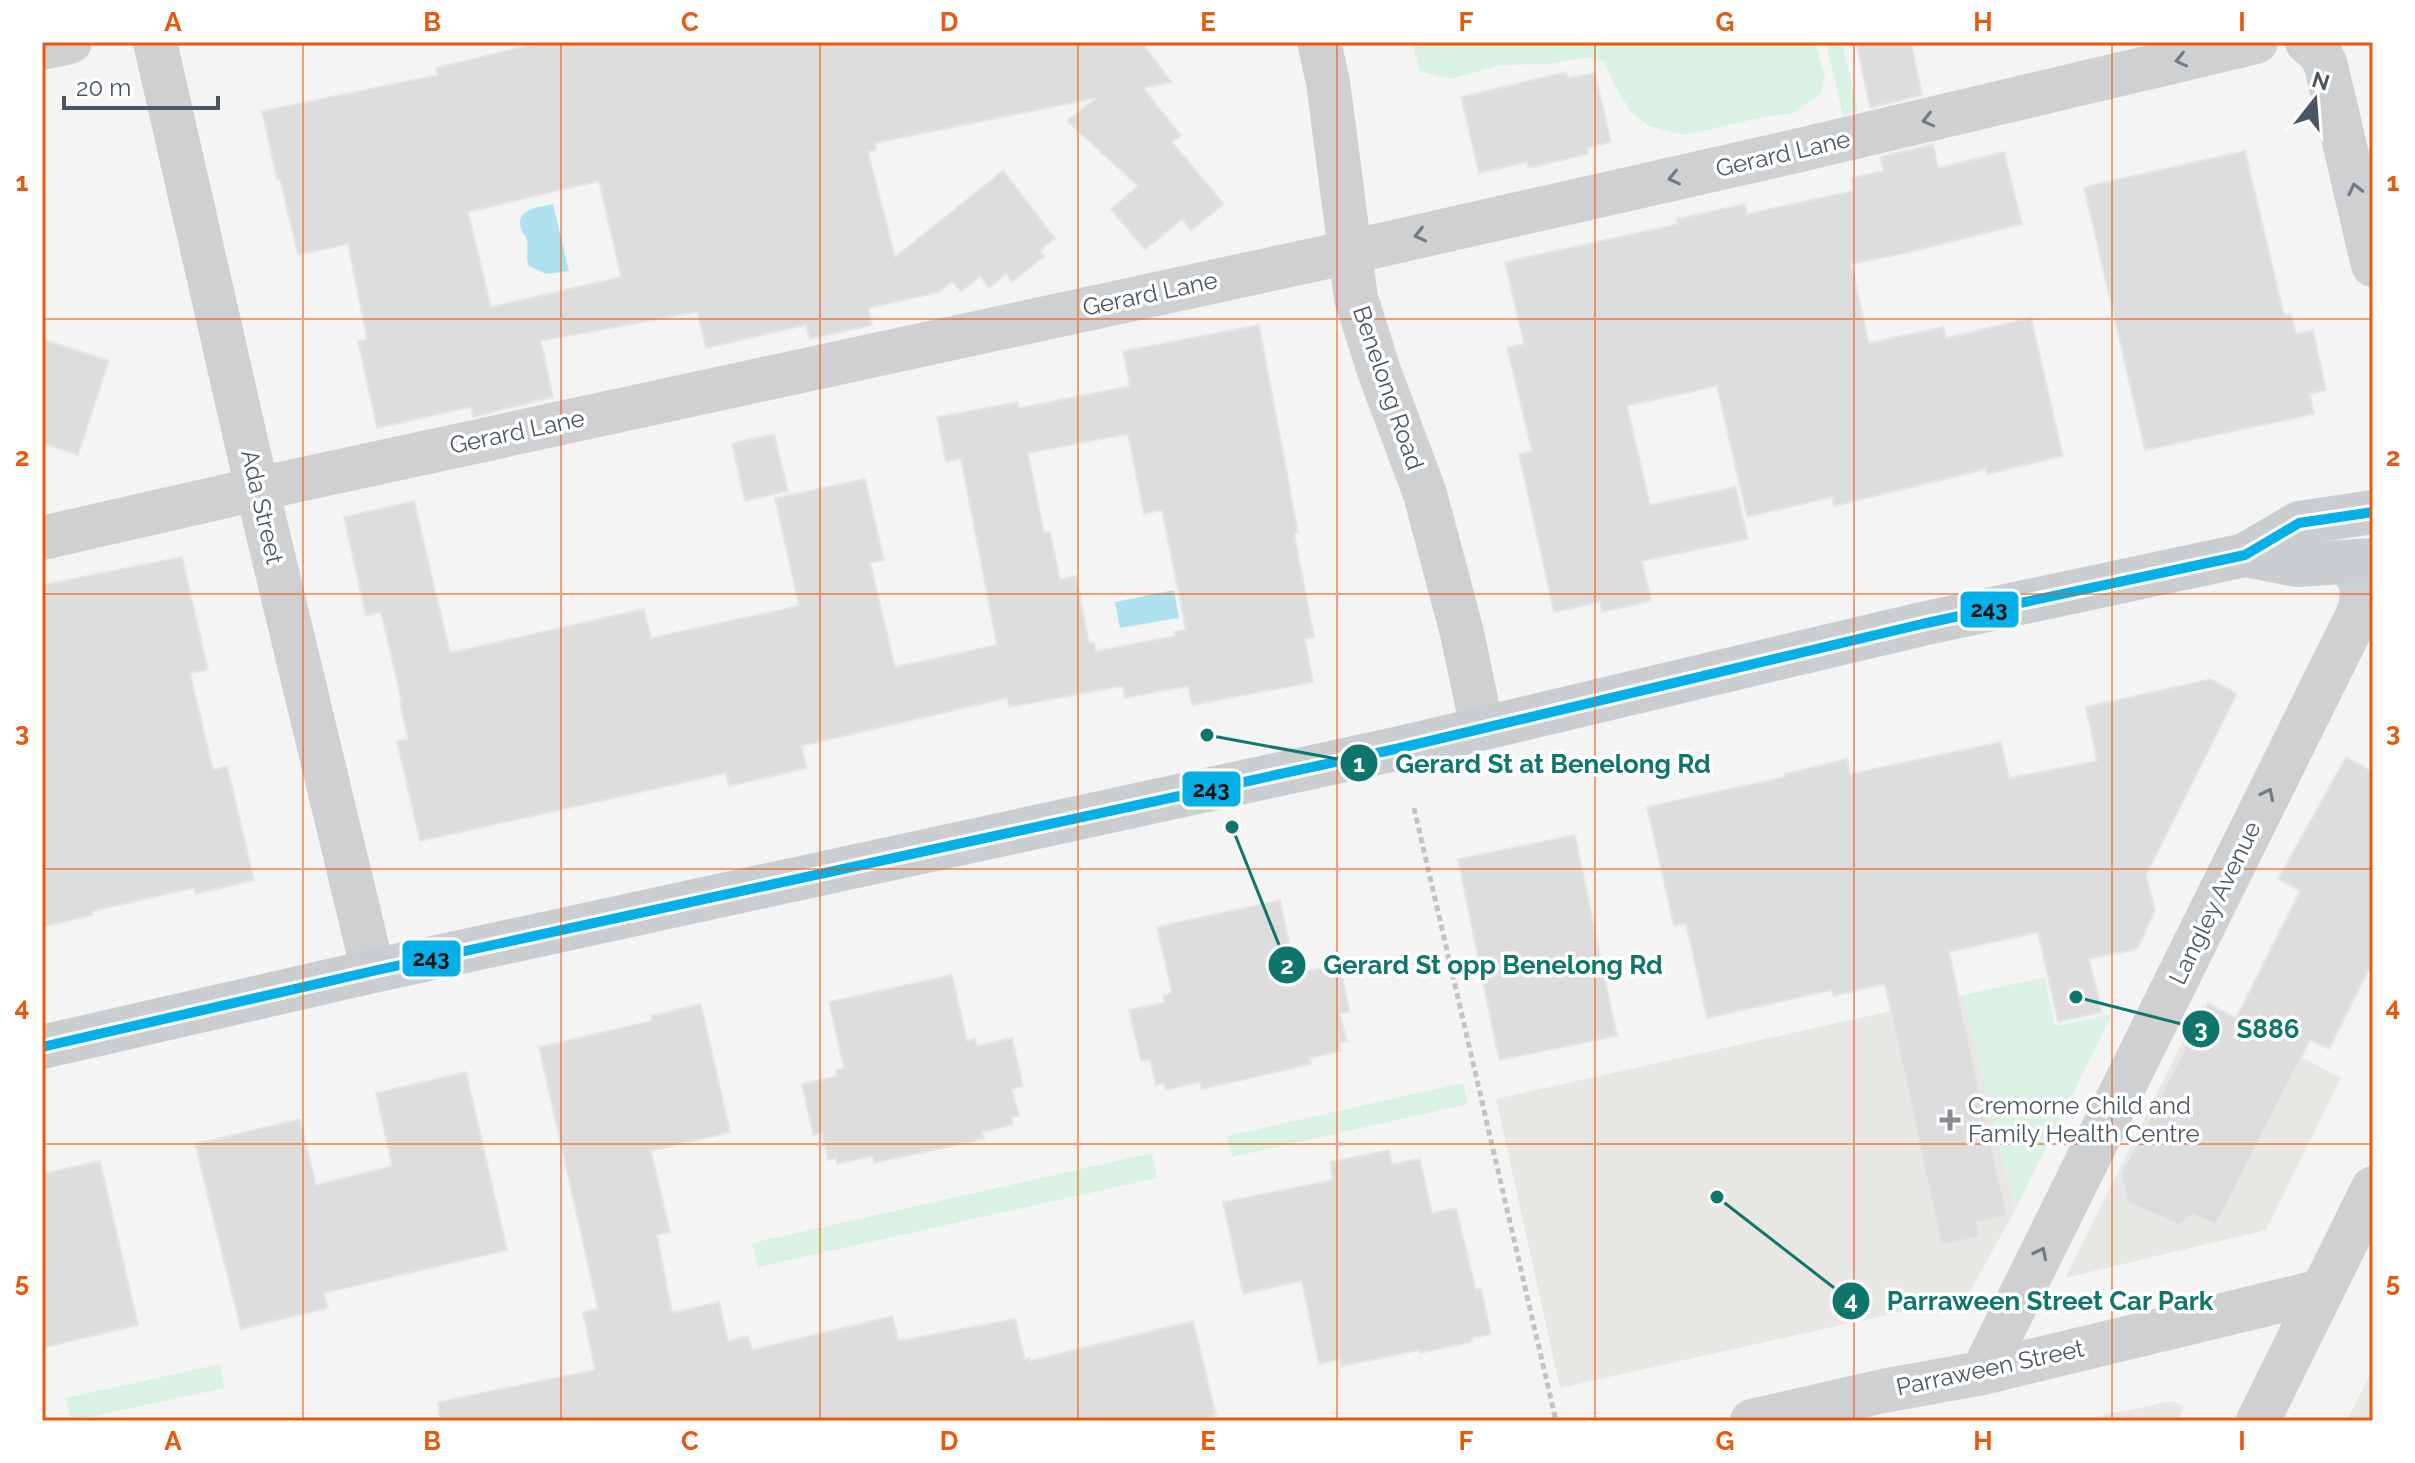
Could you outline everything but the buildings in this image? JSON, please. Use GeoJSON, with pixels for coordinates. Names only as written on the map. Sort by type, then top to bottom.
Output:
{"type":"FeatureCollection","features":[{"type":"Feature","properties":{"kind":"main road"},"geometry":{"type":"LineString","coordinates":[[42,1047],[373,971],[1482,728],[1922,624],[2245,555],[2299,523],[2373,512]]}},
{"type":"Feature","properties":{"kind":"main road"},"geometry":{"type":"LineString","coordinates":[[2245,555],[2297,565],[2359,561]]}},
{"type":"Feature","properties":{"kind":"street"},"geometry":{"type":"LineString","coordinates":[[42,48],[70,42]]}},
{"type":"Feature","properties":{"kind":"street","name":"Ada Street"},"geometry":{"type":"LineString","coordinates":[[155,42],[257,489],[373,971]]}},
{"type":"Feature","properties":{"kind":"street","name":"Benelong Road"},"geometry":{"type":"LineString","coordinates":[[1319,42],[1328,82],[1356,298],[1379,371],[1425,494],[1462,633],[1482,728]]}},
{"type":"Feature","properties":{"kind":"street","name":"Gerard Lane"},"geometry":{"type":"LineString","coordinates":[[42,538],[1350,252],[2256,42]]}},
{"type":"Feature","properties":{"kind":"street"},"geometry":{"type":"LineString","coordinates":[[2307,42],[2321,54],[2326,66],[2373,265]]}},
{"type":"Feature","properties":{"kind":"street","name":"Langley Avenue"},"geometry":{"type":"LineString","coordinates":[[1982,1373],[2357,616],[2362,584],[2353,569],[2359,561]]}},
{"type":"Feature","properties":{"kind":"street"},"geometry":{"type":"LineString","coordinates":[[2258,1421],[2373,1188]]}},
{"type":"Feature","properties":{"kind":"street","name":"Parraween Street"},"geometry":{"type":"LineString","coordinates":[[1752,1421],[1883,1391],[1982,1373],[2322,1291]]}},
{"type":"Feature","properties":{"kind":"path"},"geometry":{"type":"LineString","coordinates":[[1414,808],[1556,1421]]}},
{"type":"Feature","properties":{"kind":"shaded area"},"geometry":{"type":"Polygon","coordinates":[[[1963,995],[2015,1210],[1967,1297],[1560,1388],[1496,1099],[1963,995]]]}},
{"type":"Feature","properties":{"kind":"shaded area"},"geometry":{"type":"Polygon","coordinates":[[[2201,1005],[2341,1078],[2266,1230],[2065,1278],[2201,1005]]]}},
{"type":"Feature","properties":{"kind":"shaded area"},"geometry":{"type":"Polygon","coordinates":[[[2373,1368],[2373,1421],[2347,1421],[2373,1368]]]}},
{"type":"Feature","properties":{"kind":"shaded area"},"geometry":{"type":"Polygon","coordinates":[[[2173,1401],[2184,1407],[2177,1421],[2075,1421],[2173,1401]]]}},
{"type":"Feature","properties":{"kind":"green space"},"geometry":{"type":"Polygon","coordinates":[[[1412,42],[1815,42],[1825,77],[1822,92],[1794,113],[1684,135],[1649,126],[1631,112],[1604,61],[1585,57],[1549,64],[1501,65],[1450,79],[1419,71],[1412,42]]]}},
{"type":"Feature","properties":{"kind":"green space"},"geometry":{"type":"Polygon","coordinates":[[[1826,42],[1842,42],[1858,111],[1843,115],[1826,42]]]}},
{"type":"Feature","properties":{"kind":"green space"},"geometry":{"type":"Polygon","coordinates":[[[2045,977],[2055,1026],[2112,1014],[2015,1210],[1963,995],[2045,977]]]}},
{"type":"Feature","properties":{"kind":"green space"},"geometry":{"type":"Polygon","coordinates":[[[1463,1083],[1468,1104],[1232,1157],[1227,1136],[1463,1083]]]}},
{"type":"Feature","properties":{"kind":"green space"},"geometry":{"type":"Polygon","coordinates":[[[1152,1153],[1157,1178],[758,1267],[752,1243],[1152,1153]]]}},
{"type":"Feature","properties":{"kind":"green space"},"geometry":{"type":"Polygon","coordinates":[[[220,1364],[225,1388],[71,1421],[66,1398],[220,1364]]]}},
{"type":"Feature","properties":{"kind":"water"},"geometry":{"type":"Polygon","coordinates":[[[553,204],[569,271],[546,274],[529,266],[527,240],[520,222],[530,210],[553,204]]]}},
{"type":"Feature","properties":{"kind":"water"},"geometry":{"type":"Polygon","coordinates":[[[1174,590],[1179,618],[1120,628],[1115,602],[1174,590]]]}},
{"type":"Feature","properties":{"kind":"transit line","name":"243"},"geometry":{"type":"LineString","coordinates":[[42,1047],[373,971],[1400,748],[1922,624],[2245,555],[2299,523],[2373,512]]}},
{"type":"Feature","properties":{"kind":"place","name":"Gerard St at Benelong Rd"},"geometry":{"type":"Point","coordinates":[1207,735]}},
{"type":"Feature","properties":{"kind":"place","name":"Gerard St opp Benelong Rd"},"geometry":{"type":"Point","coordinates":[1232,827]}},
{"type":"Feature","properties":{"kind":"place","name":"S886"},"geometry":{"type":"Point","coordinates":[2076,997]}},
{"type":"Feature","properties":{"kind":"place","name":"Cremorne Child and Family Health Centre"},"geometry":{"type":"Point","coordinates":[1950,1120]}},
{"type":"Feature","properties":{"kind":"place","name":"Parraween Street Car Park"},"geometry":{"type":"Point","coordinates":[1717,1197]}}]}
